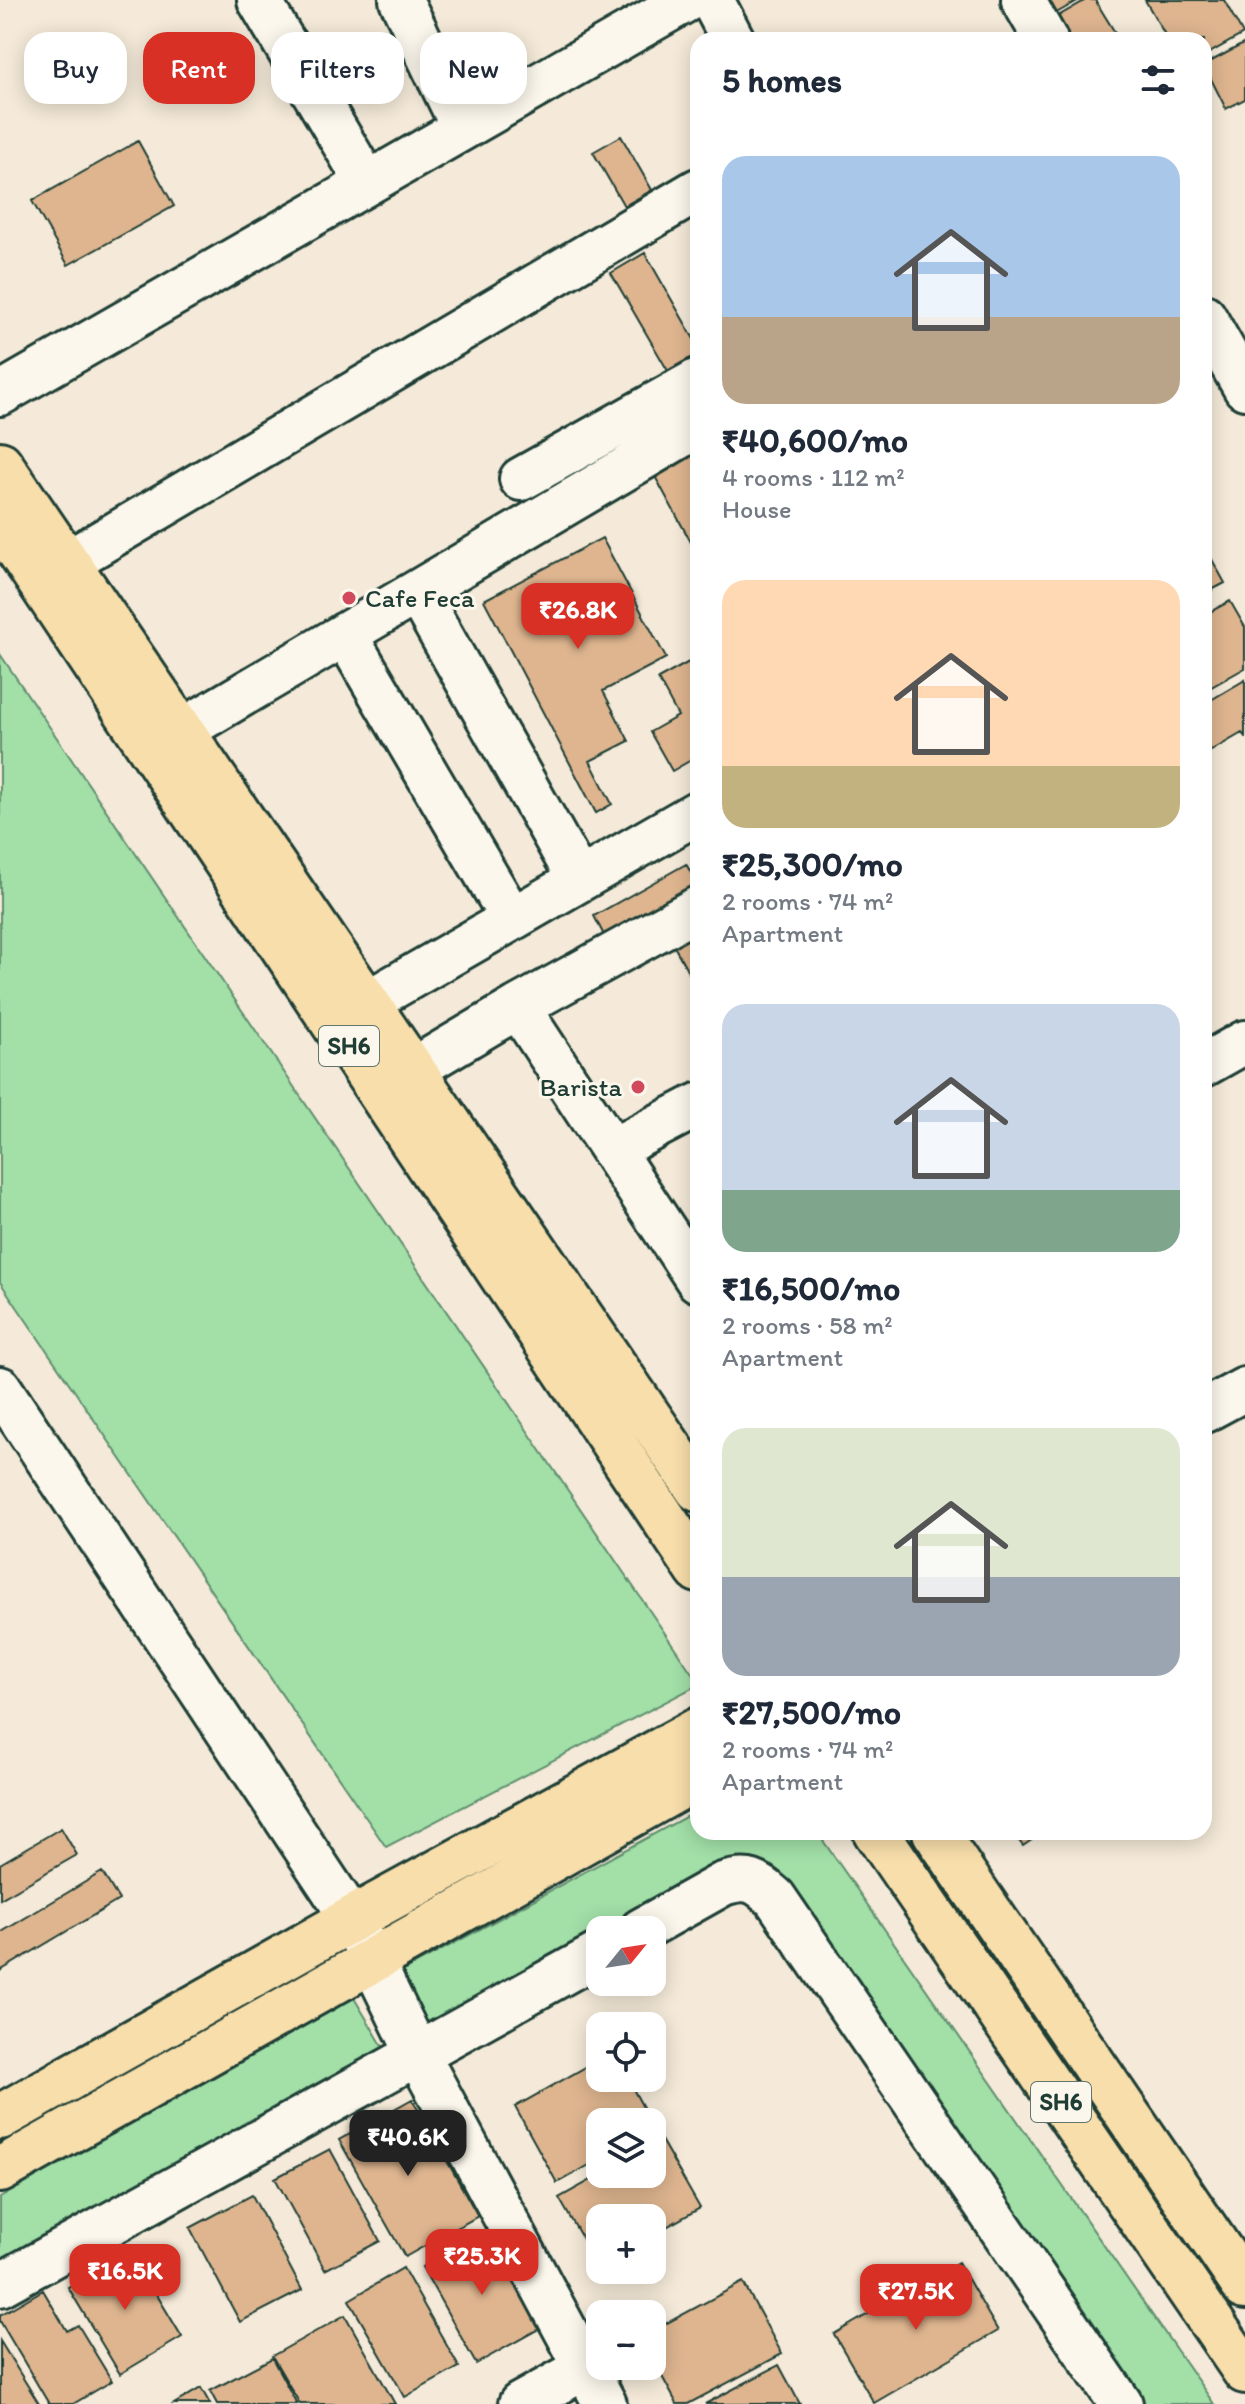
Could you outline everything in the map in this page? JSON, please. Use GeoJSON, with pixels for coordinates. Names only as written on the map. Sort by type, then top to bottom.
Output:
{"type":"FeatureCollection","features":[{"type":"Feature","properties":{"kind":"main road","name":"SH6"},"geometry":{"type":"LineString","coordinates":[[0,464],[690,1477]]}},
{"type":"Feature","properties":{"kind":"main road","name":"SH6"},"geometry":{"type":"LineString","coordinates":[[0,522],[690,1558]]}},
{"type":"Feature","properties":{"kind":"main road"},"geometry":{"type":"LineString","coordinates":[[0,2117],[352,1919],[690,1734]]}},
{"type":"Feature","properties":{"kind":"main road"},"geometry":{"type":"LineString","coordinates":[[0,2170],[690,1782]]}},
{"type":"Feature","properties":{"kind":"main road","name":"SH6"},"geometry":{"type":"LineString","coordinates":[[881,1840],[1245,2371]]}},
{"type":"Feature","properties":{"kind":"main road","name":"SH6"},"geometry":{"type":"LineString","coordinates":[[940,1840],[1245,2287]]}},
{"type":"Feature","properties":{"kind":"street"},"geometry":{"type":"LineString","coordinates":[[259,0],[367,183]]}},
{"type":"Feature","properties":{"kind":"street"},"geometry":{"type":"LineString","coordinates":[[401,0],[463,128]]}},
{"type":"Feature","properties":{"kind":"street"},"geometry":{"type":"LineString","coordinates":[[0,394],[687,0]]}},
{"type":"Feature","properties":{"kind":"street"},"geometry":{"type":"LineString","coordinates":[[712,0],[729,32]]}},
{"type":"Feature","properties":{"kind":"street"},"geometry":{"type":"LineString","coordinates":[[1023,0],[1041,32]]}},
{"type":"Feature","properties":{"kind":"street"},"geometry":{"type":"LineString","coordinates":[[66,563],[690,195]]}},
{"type":"Feature","properties":{"kind":"street"},"geometry":{"type":"LineString","coordinates":[[1212,330],[1245,388]]}},
{"type":"Feature","properties":{"kind":"street"},"geometry":{"type":"LineString","coordinates":[[521,479],[690,384]]}},
{"type":"Feature","properties":{"kind":"street"},"geometry":{"type":"LineString","coordinates":[[181,731],[690,431]]}},
{"type":"Feature","properties":{"kind":"street"},"geometry":{"type":"LineString","coordinates":[[417,592],[579,880]]}},
{"type":"Feature","properties":{"kind":"street"},"geometry":{"type":"LineString","coordinates":[[345,634],[512,919]]}},
{"type":"Feature","properties":{"kind":"street"},"geometry":{"type":"LineString","coordinates":[[366,1003],[690,817]]}},
{"type":"Feature","properties":{"kind":"street"},"geometry":{"type":"LineString","coordinates":[[412,1070],[518,1007],[690,912]]}},
{"type":"Feature","properties":{"kind":"street"},"geometry":{"type":"LineString","coordinates":[[518,1007],[690,1269]]}},
{"type":"Feature","properties":{"kind":"street"},"geometry":{"type":"LineString","coordinates":[[1212,1061],[1245,1042]]}},
{"type":"Feature","properties":{"kind":"street"},"geometry":{"type":"LineString","coordinates":[[612,1150],[690,1109]]}},
{"type":"Feature","properties":{"kind":"street"},"geometry":{"type":"LineString","coordinates":[[0,1388],[352,1919],[418,2055],[605,2404]]}},
{"type":"Feature","properties":{"kind":"street"},"geometry":{"type":"LineString","coordinates":[[1212,1407],[1245,1389]]}},
{"type":"Feature","properties":{"kind":"street"},"geometry":{"type":"LineString","coordinates":[[666,1916],[723,1884],[738,1879],[756,1882],[775,1898],[1121,2404]]}},
{"type":"Feature","properties":{"kind":"street"},"geometry":{"type":"LineString","coordinates":[[0,2285],[586,1961]]}},
{"type":"Feature","properties":{"kind":"street"},"geometry":{"type":"LineString","coordinates":[[520,2404],[585,2368]]}},
{"type":"Feature","properties":{"kind":"green space"},"geometry":{"type":"Polygon","coordinates":[[[0,654],[690,1670],[690,1689],[386,1847],[0,1282],[0,654]]]}},
{"type":"Feature","properties":{"kind":"green space"},"geometry":{"type":"Polygon","coordinates":[[[690,1814],[690,1840],[823,1840],[1214,2404],[1105,2404],[735,1863],[638,1916],[586,1916],[586,1945],[420,2036],[385,1981],[690,1814]]]}},
{"type":"Feature","properties":{"kind":"green space"},"geometry":{"type":"Polygon","coordinates":[[[354,1998],[388,2055],[0,2267],[0,2198],[354,1998]]]}},
{"type":"Feature","properties":{"kind":"building"},"geometry":{"type":"Polygon","coordinates":[[[1035,0],[1079,0],[1046,19],[1035,0]]]}},
{"type":"Feature","properties":{"kind":"building"},"geometry":{"type":"Polygon","coordinates":[[[1086,0],[1095,0],[1115,32],[1063,32],[1055,18],[1086,0]]]}},
{"type":"Feature","properties":{"kind":"building"},"geometry":{"type":"Polygon","coordinates":[[[1145,0],[1224,0],[1243,34],[1212,51],[1212,32],[1163,32],[1145,0]]]}},
{"type":"Feature","properties":{"kind":"building"},"geometry":{"type":"Polygon","coordinates":[[[1245,43],[1245,99],[1226,109],[1212,81],[1212,61],[1245,43]]]}},
{"type":"Feature","properties":{"kind":"building"},"geometry":{"type":"Polygon","coordinates":[[[621,136],[652,190],[624,206],[593,152],[621,136]]]}},
{"type":"Feature","properties":{"kind":"building"},"geometry":{"type":"Polygon","coordinates":[[[138,141],[174,206],[68,265],[32,201],[138,141]]]}},
{"type":"Feature","properties":{"kind":"building"},"geometry":{"type":"Polygon","coordinates":[[[645,253],[690,332],[690,359],[668,371],[611,273],[645,253]]]}},
{"type":"Feature","properties":{"kind":"building"},"geometry":{"type":"Polygon","coordinates":[[[690,451],[690,540],[652,471],[690,451]]]}},
{"type":"Feature","properties":{"kind":"building"},"geometry":{"type":"Polygon","coordinates":[[[602,538],[666,658],[603,691],[629,741],[590,761],[612,804],[596,813],[484,600],[602,538]]]}},
{"type":"Feature","properties":{"kind":"building"},"geometry":{"type":"Polygon","coordinates":[[[1212,559],[1225,583],[1212,590],[1212,559]]]}},
{"type":"Feature","properties":{"kind":"building"},"geometry":{"type":"Polygon","coordinates":[[[1230,601],[1245,627],[1245,668],[1212,687],[1212,611],[1230,601]]]}},
{"type":"Feature","properties":{"kind":"building"},"geometry":{"type":"Polygon","coordinates":[[[690,661],[690,761],[672,771],[650,732],[678,716],[658,679],[690,661]]]}},
{"type":"Feature","properties":{"kind":"building"},"geometry":{"type":"Polygon","coordinates":[[[1245,680],[1245,737],[1242,733],[1212,750],[1212,699],[1245,680]]]}},
{"type":"Feature","properties":{"kind":"building"},"geometry":{"type":"Polygon","coordinates":[[[686,864],[690,871],[690,894],[607,941],[594,916],[686,864]]]}},
{"type":"Feature","properties":{"kind":"building"},"geometry":{"type":"Polygon","coordinates":[[[690,937],[690,975],[674,946],[690,937]]]}},
{"type":"Feature","properties":{"kind":"building"},"geometry":{"type":"Polygon","coordinates":[[[61,1828],[77,1855],[0,1899],[0,1864],[61,1828]]]}},
{"type":"Feature","properties":{"kind":"building"},"geometry":{"type":"Polygon","coordinates":[[[102,1872],[119,1900],[0,1971],[0,1933],[102,1872]]]}},
{"type":"Feature","properties":{"kind":"building"},"geometry":{"type":"Polygon","coordinates":[[[586,2067],[586,2092],[635,2092],[643,2108],[586,2108],[586,2167],[557,2183],[515,2107],[586,2067]]]}},
{"type":"Feature","properties":{"kind":"building"},"geometry":{"type":"Polygon","coordinates":[[[412,2099],[478,2216],[405,2257],[339,2140],[412,2099]]]}},
{"type":"Feature","properties":{"kind":"building"},"geometry":{"type":"Polygon","coordinates":[[[330,2149],[380,2241],[325,2270],[275,2178],[330,2149]]]}},
{"type":"Feature","properties":{"kind":"building"},"geometry":{"type":"Polygon","coordinates":[[[666,2149],[700,2208],[666,2227],[666,2204],[586,2204],[586,2245],[559,2198],[586,2183],[586,2188],[666,2188],[666,2149]]]}},
{"type":"Feature","properties":{"kind":"building"},"geometry":{"type":"Polygon","coordinates":[[[252,2195],[302,2290],[240,2322],[190,2228],[252,2195]]]}},
{"type":"Feature","properties":{"kind":"building"},"geometry":{"type":"Polygon","coordinates":[[[487,2230],[542,2327],[476,2364],[422,2267],[487,2230]]]}},
{"type":"Feature","properties":{"kind":"building"},"geometry":{"type":"Polygon","coordinates":[[[130,2250],[182,2337],[120,2374],[68,2287],[130,2250]]]}},
{"type":"Feature","properties":{"kind":"building"},"geometry":{"type":"Polygon","coordinates":[[[958,2262],[998,2331],[874,2403],[834,2334],[958,2262]]]}},
{"type":"Feature","properties":{"kind":"building"},"geometry":{"type":"Polygon","coordinates":[[[403,2268],[459,2367],[405,2397],[349,2300],[403,2268]]]}},
{"type":"Feature","properties":{"kind":"building"},"geometry":{"type":"Polygon","coordinates":[[[743,2282],[782,2354],[688,2404],[677,2404],[664,2380],[666,2323],[743,2282]]]}},
{"type":"Feature","properties":{"kind":"building"},"geometry":{"type":"Polygon","coordinates":[[[43,2290],[67,2331],[78,2325],[112,2381],[73,2404],[49,2404],[0,2321],[0,2315],[43,2290]]]}},
{"type":"Feature","properties":{"kind":"building"},"geometry":{"type":"Polygon","coordinates":[[[345,2315],[395,2404],[300,2404],[272,2356],[345,2315]]]}},
{"type":"Feature","properties":{"kind":"building"},"geometry":{"type":"Polygon","coordinates":[[[0,2341],[39,2404],[0,2404],[0,2341]]]}},
{"type":"Feature","properties":{"kind":"building"},"geometry":{"type":"Polygon","coordinates":[[[272,2358],[297,2404],[217,2404],[210,2391],[272,2358]]]}},
{"type":"Feature","properties":{"kind":"building"},"geometry":{"type":"Polygon","coordinates":[[[779,2365],[800,2404],[705,2404],[779,2365]]]}},
{"type":"Feature","properties":{"kind":"building"},"geometry":{"type":"Polygon","coordinates":[[[201,2388],[210,2404],[174,2404],[201,2388]]]}},
{"type":"Feature","properties":{"kind":"place","name":"Cafe Feca"},"geometry":{"type":"Point","coordinates":[349,598]}},
{"type":"Feature","properties":{"kind":"place","name":"Barista"},"geometry":{"type":"Point","coordinates":[638,1087]}}]}
